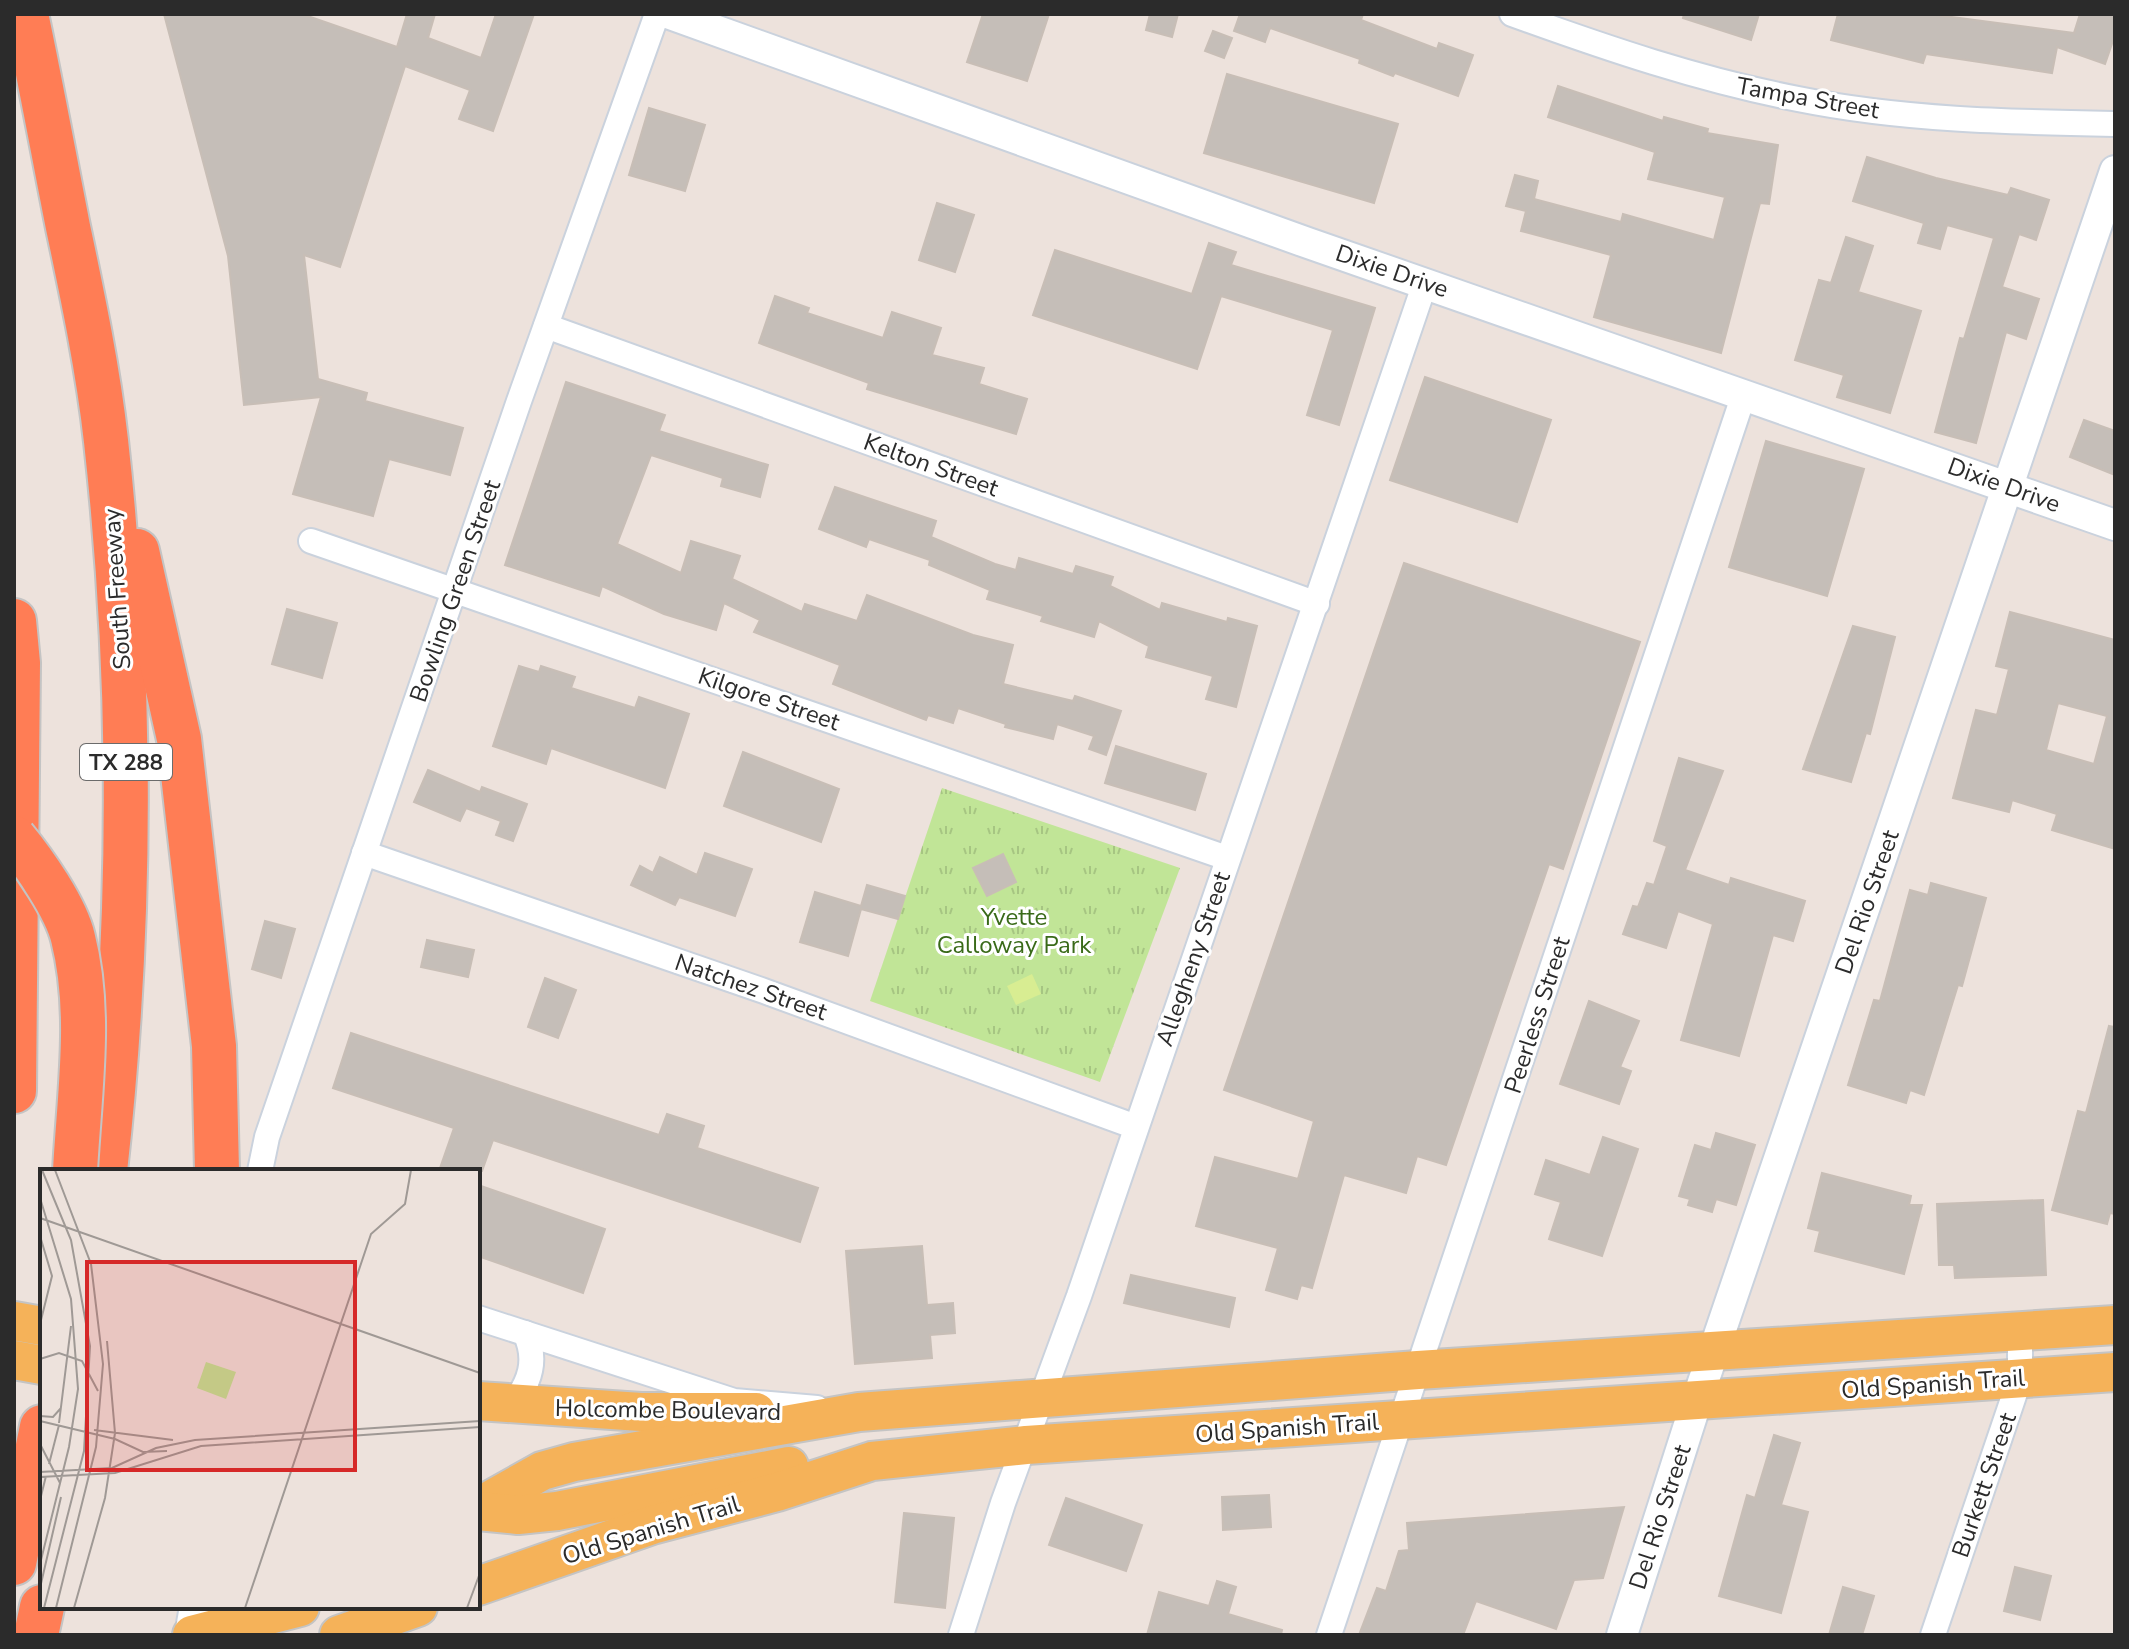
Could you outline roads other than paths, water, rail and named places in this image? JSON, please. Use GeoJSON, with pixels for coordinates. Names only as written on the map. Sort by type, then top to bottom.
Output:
{"type":"FeatureCollection","features":[{"type":"Feature","properties":{"kind":"highway","name":"South Freeway"},"geometry":{"type":"LineString","coordinates":[[26,14],[94,353],[106,441],[119,608],[128,807],[115,1081],[105,1169]]}},
{"type":"Feature","properties":{"kind":"highway"},"geometry":{"type":"LineString","coordinates":[[94,353],[179,739],[214,1046],[217,1169]]}},
{"type":"Feature","properties":{"kind":"highway"},"geometry":{"type":"LineString","coordinates":[[14,621],[18,663],[14,1091]]}},
{"type":"Feature","properties":{"kind":"highway"},"geometry":{"type":"LineString","coordinates":[[14,838],[47,886],[73,936],[84,1025],[75,1169]]}},
{"type":"Feature","properties":{"kind":"highway"},"geometry":{"type":"LineString","coordinates":[[14,1563],[40,1437]]}},
{"type":"Feature","properties":{"kind":"highway"},"geometry":{"type":"LineString","coordinates":[[36,1635],[42,1609]]}},
{"type":"Feature","properties":{"kind":"main road"},"geometry":{"type":"LineString","coordinates":[[14,1321],[40,1326]]}},
{"type":"Feature","properties":{"kind":"main road","name":"Old Spanish Trail"},"geometry":{"type":"LineString","coordinates":[[480,1508],[542,1471],[574,1462],[859,1412],[1418,1370],[2115,1325]]}},
{"type":"Feature","properties":{"kind":"main road"},"geometry":{"type":"LineString","coordinates":[[14,1360],[40,1365]]}},
{"type":"Feature","properties":{"kind":"main road","name":"Old Spanish Trail"},"geometry":{"type":"LineString","coordinates":[[480,1585],[652,1525],[777,1492],[872,1461],[1026,1445],[2115,1372]]}},
{"type":"Feature","properties":{"kind":"main road","name":"Holcombe Boulevard"},"geometry":{"type":"LineString","coordinates":[[495,1403],[641,1412],[859,1412]]}},
{"type":"Feature","properties":{"kind":"main road"},"geometry":{"type":"LineString","coordinates":[[480,1509],[518,1515],[557,1511],[663,1492],[771,1467],[872,1461]]}},
{"type":"Feature","properties":{"kind":"main road"},"geometry":{"type":"LineString","coordinates":[[197,1609],[192,1635],[292,1609]]}},
{"type":"Feature","properties":{"kind":"main road"},"geometry":{"type":"LineString","coordinates":[[339,1635],[412,1609]]}},
{"type":"Feature","properties":{"kind":"street","name":"Bowling Green Street"},"geometry":{"type":"LineString","coordinates":[[260,1169],[267,1137],[364,853],[657,14]]}},
{"type":"Feature","properties":{"kind":"street","name":"Dixie Drive"},"geometry":{"type":"LineString","coordinates":[[670,14],[2115,525]]}},
{"type":"Feature","properties":{"kind":"street","name":"Tampa Street"},"geometry":{"type":"LineString","coordinates":[[1512,14],[1662,66],[1801,100],[1966,119],[2115,124]]}},
{"type":"Feature","properties":{"kind":"street","name":"Del Rio Street"},"geometry":{"type":"LineString","coordinates":[[1622,1635],[1697,1400],[2115,171]]}},
{"type":"Feature","properties":{"kind":"street","name":"Allegheny Street"},"geometry":{"type":"LineString","coordinates":[[961,1635],[1003,1503],[1043,1398],[1425,283]]}},
{"type":"Feature","properties":{"kind":"street","name":"Kelton Street"},"geometry":{"type":"LineString","coordinates":[[546,326],[1317,604]]}},
{"type":"Feature","properties":{"kind":"street","name":"Peerless Street"},"geometry":{"type":"LineString","coordinates":[[1329,1635],[1744,394]]}},
{"type":"Feature","properties":{"kind":"street","name":"Kilgore Street"},"geometry":{"type":"LineString","coordinates":[[311,541],[1227,858]]}},
{"type":"Feature","properties":{"kind":"street","name":"Natchez Street"},"geometry":{"type":"LineString","coordinates":[[364,853],[764,991],[1136,1127]]}},
{"type":"Feature","properties":{"kind":"street"},"geometry":{"type":"LineString","coordinates":[[480,1319],[734,1401],[859,1412]]}},
{"type":"Feature","properties":{"kind":"street","name":"Burkett Street"},"geometry":{"type":"LineString","coordinates":[[1933,1635],[2020,1378],[2020,1332]]}},
{"type":"Feature","properties":{"kind":"street"},"geometry":{"type":"LineString","coordinates":[[495,1403],[526,1387],[532,1348],[525,1333]]}},
{"type":"Feature","properties":{"kind":"park label","name":"Yvette Calloway Park"},"geometry":{"type":"Point","coordinates":[1014,931]}}]}
